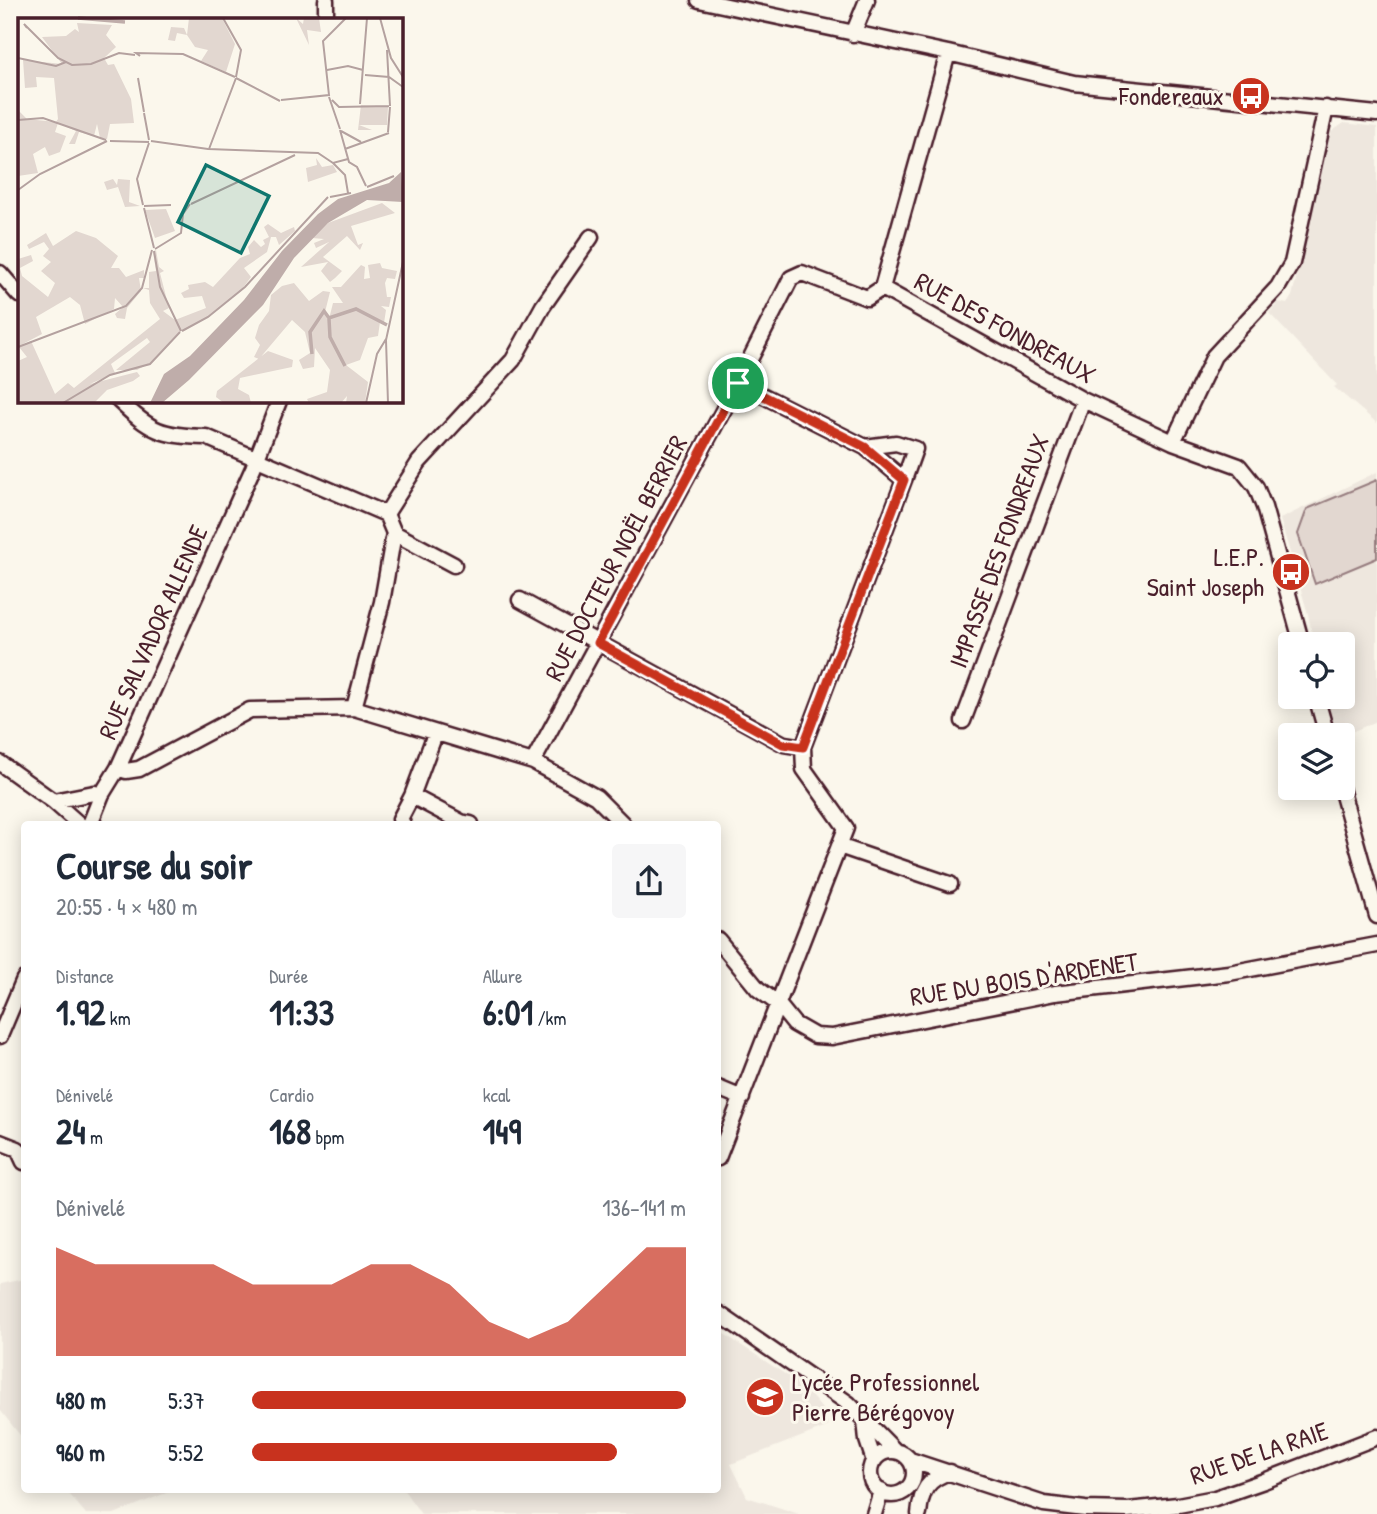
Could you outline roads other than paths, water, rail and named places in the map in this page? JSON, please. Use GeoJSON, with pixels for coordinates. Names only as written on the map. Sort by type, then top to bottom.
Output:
{"type":"FeatureCollection","features":[{"type":"Feature","properties":{"kind":"street"},"geometry":{"type":"LineString","coordinates":[[326,0],[326,18]]}},
{"type":"Feature","properties":{"kind":"street"},"geometry":{"type":"LineString","coordinates":[[699,0],[1074,83],[1377,114]]}},
{"type":"Feature","properties":{"kind":"street"},"geometry":{"type":"LineString","coordinates":[[853,34],[867,0]]}},
{"type":"Feature","properties":{"kind":"street","name":"RUE DES FONDREAUX"},"geometry":{"type":"LineString","coordinates":[[948,53],[882,288],[1083,400],[1174,442],[1239,466],[1256,487],[1264,507],[1299,632]]}},
{"type":"Feature","properties":{"kind":"street"},"geometry":{"type":"LineString","coordinates":[[1174,442],[1214,356],[1278,286],[1292,263],[1326,108]]}},
{"type":"Feature","properties":{"kind":"street"},"geometry":{"type":"LineString","coordinates":[[386,514],[419,461],[513,360],[543,306],[591,237]]}},
{"type":"Feature","properties":{"kind":"street"},"geometry":{"type":"LineString","coordinates":[[0,273],[18,294]]}},
{"type":"Feature","properties":{"kind":"street","name":"RUE DOCTEUR NOËL BERRIER"},"geometry":{"type":"LineString","coordinates":[[533,762],[738,383],[791,278],[802,273],[867,298],[882,288]]}},
{"type":"Feature","properties":{"kind":"street"},"geometry":{"type":"LineString","coordinates":[[738,383],[865,447],[904,480]]}},
{"type":"Feature","properties":{"kind":"street","name":"IMPASSE DES FONDREAUX"},"geometry":{"type":"LineString","coordinates":[[963,721],[991,639],[1083,400]]}},
{"type":"Feature","properties":{"kind":"street"},"geometry":{"type":"LineString","coordinates":[[120,402],[144,424],[156,430],[178,436],[206,437],[386,514],[394,533],[382,601],[354,708]]}},
{"type":"Feature","properties":{"kind":"street","name":"RUE SALVADOR ALLENDE"},"geometry":{"type":"LineString","coordinates":[[91,821],[102,794],[118,768],[257,459],[279,402]]}},
{"type":"Feature","properties":{"kind":"street"},"geometry":{"type":"LineString","coordinates":[[721,1150],[846,828],[804,769],[803,747],[915,449],[896,443],[865,447]]}},
{"type":"Feature","properties":{"kind":"street"},"geometry":{"type":"LineString","coordinates":[[394,533],[454,565]]}},
{"type":"Feature","properties":{"kind":"street"},"geometry":{"type":"LineString","coordinates":[[520,600],[783,744],[803,747]]}},
{"type":"Feature","properties":{"kind":"street"},"geometry":{"type":"LineString","coordinates":[[118,768],[126,771],[139,769],[250,710],[354,708],[533,762],[596,797],[620,821]]}},
{"type":"Feature","properties":{"kind":"street"},"geometry":{"type":"LineString","coordinates":[[401,821],[435,734]]}},
{"type":"Feature","properties":{"kind":"street"},"geometry":{"type":"LineString","coordinates":[[0,763],[53,801],[76,821]]}},
{"type":"Feature","properties":{"kind":"street"},"geometry":{"type":"LineString","coordinates":[[53,801],[94,793],[102,794]]}},
{"type":"Feature","properties":{"kind":"street"},"geometry":{"type":"LineString","coordinates":[[412,796],[460,821]]}},
{"type":"Feature","properties":{"kind":"street"},"geometry":{"type":"LineString","coordinates":[[1344,800],[1377,916]]}},
{"type":"Feature","properties":{"kind":"street"},"geometry":{"type":"LineString","coordinates":[[839,846],[950,884]]}},
{"type":"Feature","properties":{"kind":"street","name":"RUE DU BOIS D'ARDENET"},"geometry":{"type":"LineString","coordinates":[[721,944],[758,989],[777,1003],[794,1024],[815,1036],[832,1037],[1055,993],[1229,973],[1377,944]]}},
{"type":"Feature","properties":{"kind":"street"},"geometry":{"type":"LineString","coordinates":[[0,1036],[21,986]]}},
{"type":"Feature","properties":{"kind":"street"},"geometry":{"type":"LineString","coordinates":[[721,1089],[742,1098]]}},
{"type":"Feature","properties":{"kind":"street"},"geometry":{"type":"LineString","coordinates":[[0,1142],[21,1152]]}},
{"type":"Feature","properties":{"kind":"street"},"geometry":{"type":"LineString","coordinates":[[721,1315],[848,1403],[895,1451],[910,1460],[915,1471],[906,1487]]}},
{"type":"Feature","properties":{"kind":"street"},"geometry":{"type":"LineString","coordinates":[[865,1420],[867,1440],[874,1461]]}},
{"type":"Feature","properties":{"kind":"street","name":"RUE DE LA RAIE"},"geometry":{"type":"LineString","coordinates":[[910,1460],[1044,1504],[1128,1510],[1215,1498],[1377,1437]]}},
{"type":"Feature","properties":{"kind":"street"},"geometry":{"type":"LineString","coordinates":[[895,1451],[883,1453],[874,1461],[870,1474],[875,1487],[881,1491],[906,1487],[944,1470]]}},
{"type":"Feature","properties":{"kind":"street"},"geometry":{"type":"LineString","coordinates":[[918,1514],[920,1497],[928,1483],[944,1470]]}},
{"type":"Feature","properties":{"kind":"street"},"geometry":{"type":"LineString","coordinates":[[906,1487],[918,1514]]}},
{"type":"Feature","properties":{"kind":"street"},"geometry":{"type":"LineString","coordinates":[[874,1514],[881,1491]]}},
{"type":"Feature","properties":{"kind":"place","name":"Fondereaux"},"geometry":{"type":"Point","coordinates":[1251,96]}},
{"type":"Feature","properties":{"kind":"place","name":"L.E.P. Saint Joseph"},"geometry":{"type":"Point","coordinates":[1291,572]}},
{"type":"Feature","properties":{"kind":"place","name":"Lycée Professionnel Pierre Bérégovoy"},"geometry":{"type":"Point","coordinates":[765,1397]}}]}
